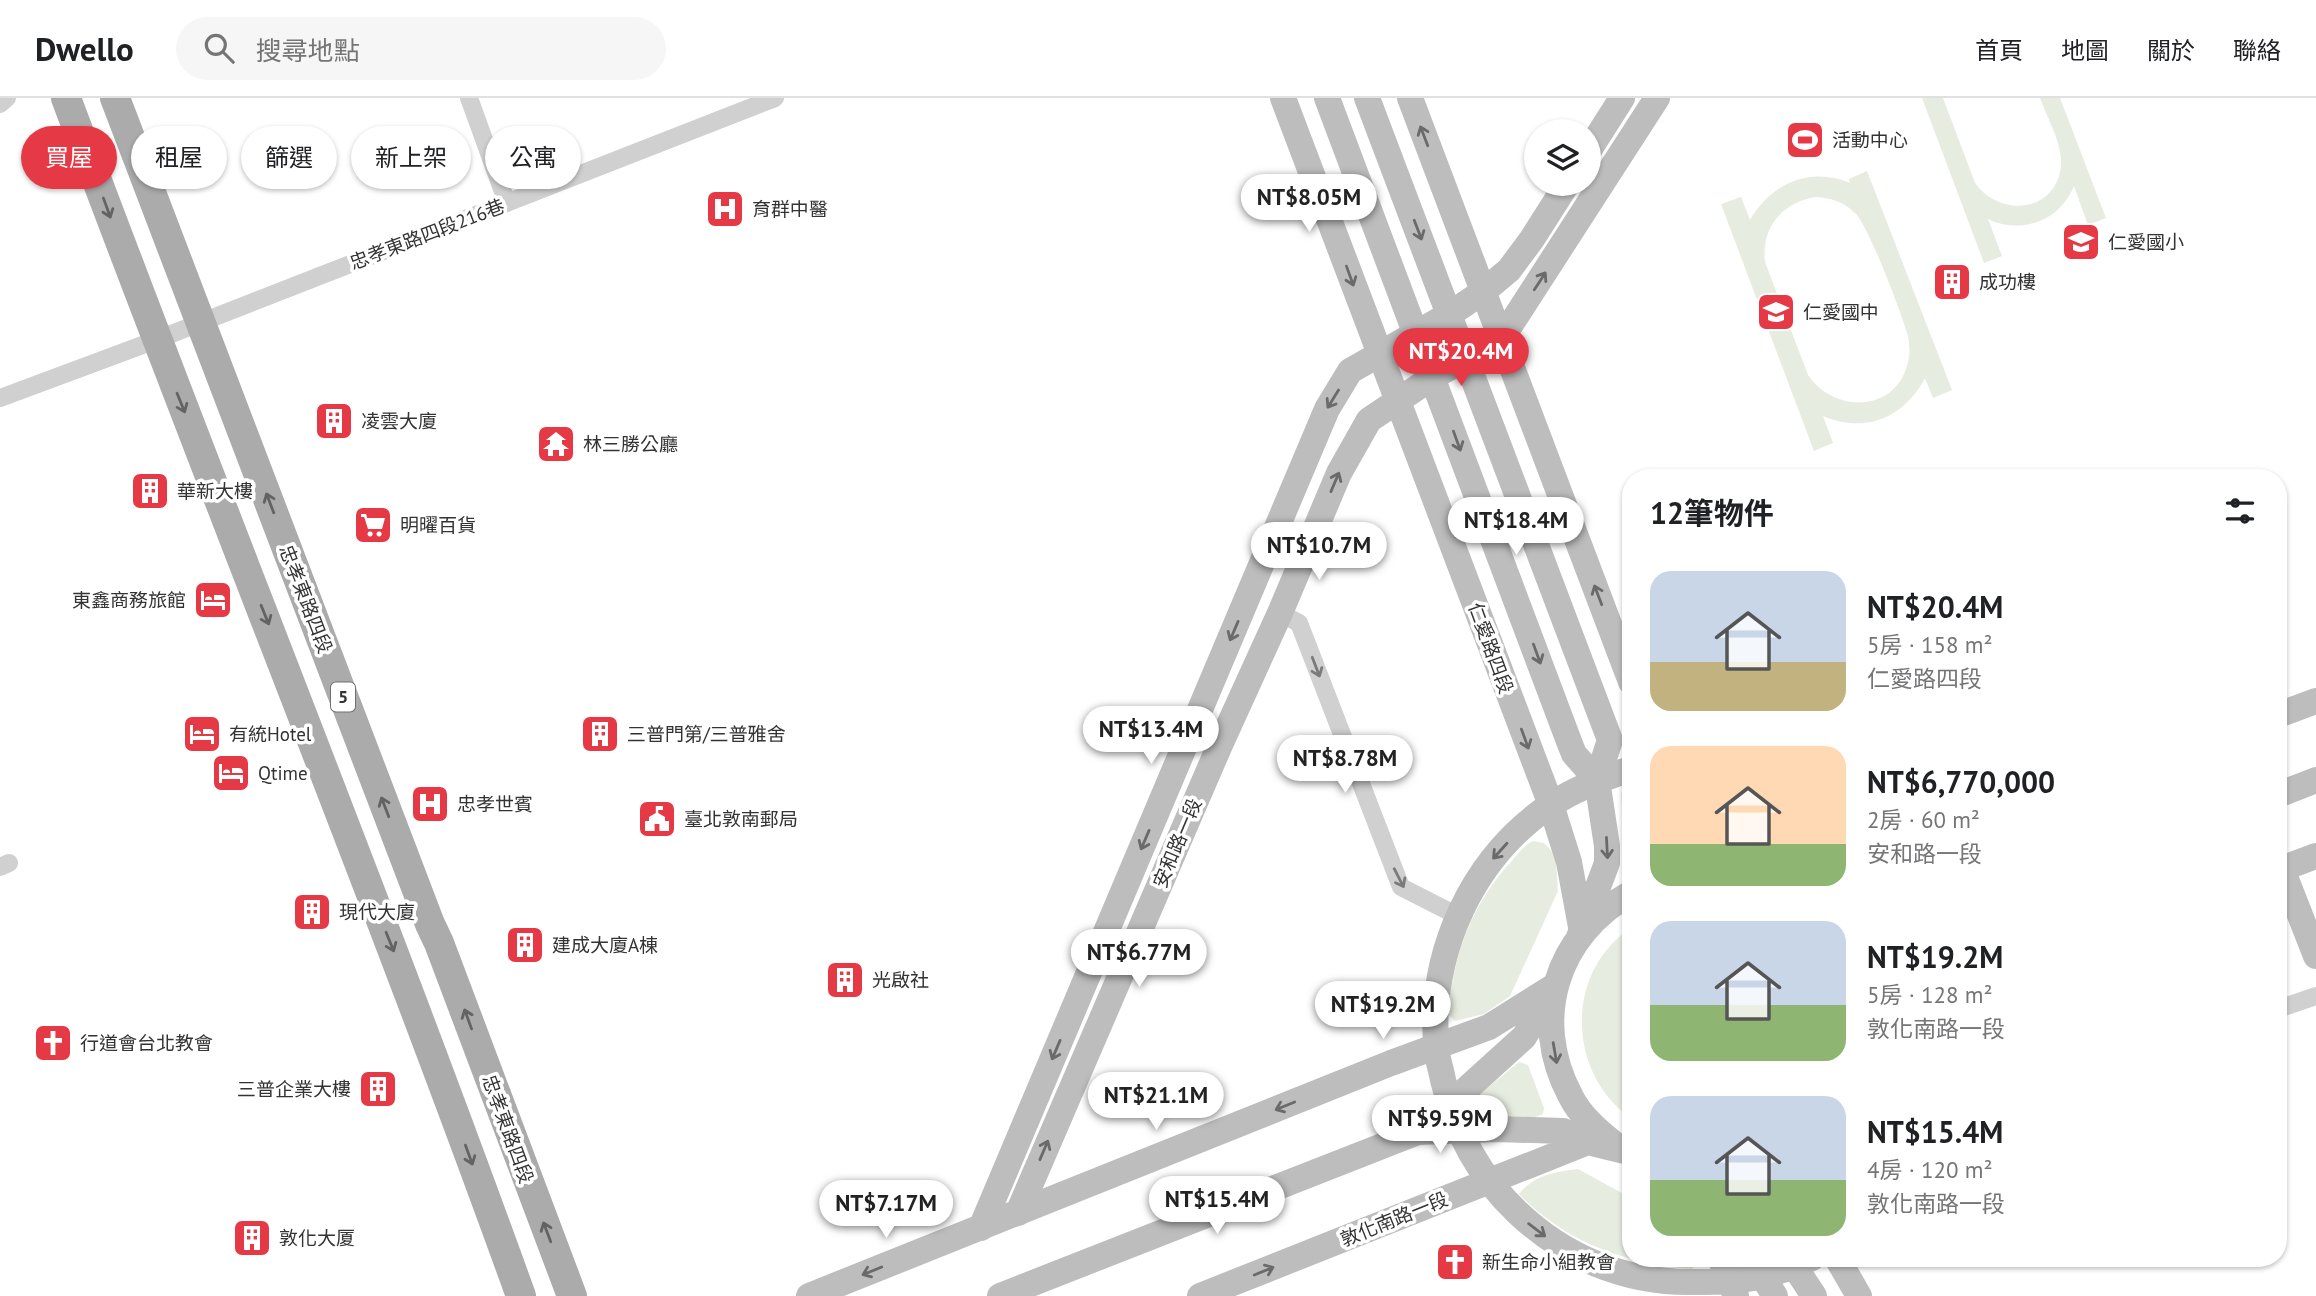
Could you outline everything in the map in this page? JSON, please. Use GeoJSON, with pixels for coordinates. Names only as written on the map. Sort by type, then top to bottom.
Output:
{"type":"FeatureCollection","features":[{"type":"Feature","properties":{"kind":"main road","name":"5"},"geometry":{"type":"LineString","coordinates":[[66,98],[156,340],[397,960],[521,1296]]}},
{"type":"Feature","properties":{"kind":"main road","name":"忠孝東路四段"},"geometry":{"type":"LineString","coordinates":[[115,98],[572,1296]]}},
{"type":"Feature","properties":{"kind":"main road","name":"仁愛路四段"},"geometry":{"type":"LineString","coordinates":[[1283,98],[1550,805],[1569,862],[1580,932]]}},
{"type":"Feature","properties":{"kind":"main road"},"geometry":{"type":"LineString","coordinates":[[1327,98],[1574,754],[1597,780]]}},
{"type":"Feature","properties":{"kind":"main road"},"geometry":{"type":"LineString","coordinates":[[1367,98],[1610,740],[1597,780],[1603,809],[1608,863],[1580,932],[1565,960],[1556,985],[1550,1023],[1556,1062],[1570,1097],[1594,1128],[1622,1149]]}},
{"type":"Feature","properties":{"kind":"main road"},"geometry":{"type":"LineString","coordinates":[[1410,98],[1622,658]]}},
{"type":"Feature","properties":{"kind":"main road"},"geometry":{"type":"LineString","coordinates":[[1601,131],[1622,98]]}},
{"type":"Feature","properties":{"kind":"main road","name":"安和路一段"},"geometry":{"type":"LineString","coordinates":[[1018,1213],[1339,473],[1369,420],[1433,377],[1502,338],[1657,98]]}},
{"type":"Feature","properties":{"kind":"main road","name":"安和路一段"},"geometry":{"type":"LineString","coordinates":[[981,1228],[1326,409],[1350,371],[1450,314],[1508,270],[1559,196]]}},
{"type":"Feature","properties":{"kind":"main road"},"geometry":{"type":"LineString","coordinates":[[2287,712],[2316,701]]}},
{"type":"Feature","properties":{"kind":"main road"},"geometry":{"type":"LineString","coordinates":[[1622,772],[1597,780],[1550,805],[1522,828],[1496,854],[1475,884],[1458,916],[1446,949],[1438,984],[1436,1046],[1454,1118],[1489,1182],[1514,1209],[1542,1234],[1600,1266],[1642,1279],[1733,1290],[1785,1267]]}},
{"type":"Feature","properties":{"kind":"main road"},"geometry":{"type":"LineString","coordinates":[[2287,791],[2316,780]]}},
{"type":"Feature","properties":{"kind":"main road"},"geometry":{"type":"LineString","coordinates":[[2287,867],[2316,856]]}},
{"type":"Feature","properties":{"kind":"main road"},"geometry":{"type":"LineString","coordinates":[[2287,887],[2316,956]]}},
{"type":"Feature","properties":{"kind":"main road"},"geometry":{"type":"LineString","coordinates":[[1580,932],[1622,899]]}},
{"type":"Feature","properties":{"kind":"main road"},"geometry":{"type":"LineString","coordinates":[[809,1296],[1489,1027],[1556,985]]}},
{"type":"Feature","properties":{"kind":"main road"},"geometry":{"type":"LineString","coordinates":[[1000,1296],[1454,1118],[1524,1037],[1556,985]]}},
{"type":"Feature","properties":{"kind":"main road"},"geometry":{"type":"LineString","coordinates":[[1454,1118],[1563,1131],[1588,1142],[1622,1151]]}},
{"type":"Feature","properties":{"kind":"main road","name":"敦化南路一段"},"geometry":{"type":"LineString","coordinates":[[1200,1296],[1588,1142]]}},
{"type":"Feature","properties":{"kind":"main road"},"geometry":{"type":"LineString","coordinates":[[1724,1267],[1733,1290]]}},
{"type":"Feature","properties":{"kind":"main road"},"geometry":{"type":"LineString","coordinates":[[1801,1267],[1814,1296]]}},
{"type":"Feature","properties":{"kind":"main road"},"geometry":{"type":"LineString","coordinates":[[1821,1267],[1822,1296]]}},
{"type":"Feature","properties":{"kind":"main road"},"geometry":{"type":"LineString","coordinates":[[1842,1267],[1859,1296]]}},
{"type":"Feature","properties":{"kind":"street"},"geometry":{"type":"LineString","coordinates":[[0,104],[6,98]]}},
{"type":"Feature","properties":{"kind":"street"},"geometry":{"type":"LineString","coordinates":[[469,98],[507,203]]}},
{"type":"Feature","properties":{"kind":"street","name":"忠孝東路四段216巷"},"geometry":{"type":"LineString","coordinates":[[0,398],[156,340],[775,98]]}},
{"type":"Feature","properties":{"kind":"street"},"geometry":{"type":"LineString","coordinates":[[1280,613],[1299,623],[1401,887],[1458,916]]}},
{"type":"Feature","properties":{"kind":"street"},"geometry":{"type":"LineString","coordinates":[[2287,1006],[2316,996]]}},
{"type":"Feature","properties":{"kind":"shaded area"},"geometry":{"type":"Polygon","coordinates":[[[1922,98],[1943,98],[1975,183],[1998,202],[2025,205],[2038,201],[2049,193],[2057,182],[2061,166],[2060,149],[2040,98],[2060,98],[2106,218],[2088,225],[2074,186],[2059,208],[2038,222],[2013,226],[1988,219],[2002,256],[1984,263],[1922,98]]]}},
{"type":"Feature","properties":{"kind":"shaded area"},"geometry":{"type":"Polygon","coordinates":[[[1867,171],[1952,390],[1933,398],[1925,378],[1906,403],[1882,419],[1854,423],[1823,416],[1833,443],[1814,451],[1721,204],[1741,197],[1750,220],[1769,197],[1792,182],[1820,177],[1850,183],[1849,179],[1867,171]],[[1816,197],[1793,204],[1776,219],[1766,238],[1765,262],[1808,375],[1820,388],[1834,397],[1850,402],[1866,402],[1881,398],[1894,389],[1904,375],[1909,357],[1908,336],[1861,221],[1846,206],[1816,197]]]}},
{"type":"Feature","properties":{"kind":"shaded area"},"geometry":{"type":"Polygon","coordinates":[[[1533,841],[1544,843],[1551,850],[1556,862],[1558,891],[1510,996],[1484,1014],[1455,1021],[1449,1015],[1451,994],[1454,973],[1466,933],[1497,879],[1521,850],[1533,841]]]}},
{"type":"Feature","properties":{"kind":"shaded area"},"geometry":{"type":"Polygon","coordinates":[[[1622,936],[1622,1110],[1610,1099],[1595,1076],[1585,1050],[1582,1023],[1585,996],[1594,970],[1609,947],[1622,936]]]}},
{"type":"Feature","properties":{"kind":"shaded area"},"geometry":{"type":"Polygon","coordinates":[[[1519,1062],[1528,1065],[1544,1108],[1543,1114],[1533,1118],[1470,1117],[1466,1110],[1469,1103],[1519,1062]]]}},
{"type":"Feature","properties":{"kind":"shaded area"},"geometry":{"type":"Polygon","coordinates":[[[1578,1169],[1622,1193],[1622,1257],[1598,1248],[1557,1226],[1519,1194],[1531,1182],[1553,1173],[1578,1169]]]}},
{"type":"Feature","properties":{"kind":"place","name":"活動中心"},"geometry":{"type":"Point","coordinates":[1805,140]}},
{"type":"Feature","properties":{"kind":"place","name":"育群中醫"},"geometry":{"type":"Point","coordinates":[725,209]}},
{"type":"Feature","properties":{"kind":"place","name":"仁愛國小"},"geometry":{"type":"Point","coordinates":[2081,242]}},
{"type":"Feature","properties":{"kind":"place","name":"成功樓"},"geometry":{"type":"Point","coordinates":[1952,282]}},
{"type":"Feature","properties":{"kind":"place","name":"仁愛國中"},"geometry":{"type":"Point","coordinates":[1776,312]}},
{"type":"Feature","properties":{"kind":"place","name":"凌雲大廈"},"geometry":{"type":"Point","coordinates":[334,421]}},
{"type":"Feature","properties":{"kind":"place","name":"林三勝公廳"},"geometry":{"type":"Point","coordinates":[556,444]}},
{"type":"Feature","properties":{"kind":"place","name":"華新大樓"},"geometry":{"type":"Point","coordinates":[150,491]}},
{"type":"Feature","properties":{"kind":"place","name":"明曜百貨"},"geometry":{"type":"Point","coordinates":[373,525]}},
{"type":"Feature","properties":{"kind":"place","name":"東鑫商務旅館"},"geometry":{"type":"Point","coordinates":[213,600]}},
{"type":"Feature","properties":{"kind":"place","name":"有統Hotel"},"geometry":{"type":"Point","coordinates":[202,734]}},
{"type":"Feature","properties":{"kind":"place","name":"三普門第/三普雅舍"},"geometry":{"type":"Point","coordinates":[600,734]}},
{"type":"Feature","properties":{"kind":"place","name":"Qtime"},"geometry":{"type":"Point","coordinates":[231,773]}},
{"type":"Feature","properties":{"kind":"place","name":"忠孝世賓"},"geometry":{"type":"Point","coordinates":[430,804]}},
{"type":"Feature","properties":{"kind":"place","name":"臺北敦南郵局"},"geometry":{"type":"Point","coordinates":[657,819]}},
{"type":"Feature","properties":{"kind":"place","name":"現代大廈"},"geometry":{"type":"Point","coordinates":[312,912]}},
{"type":"Feature","properties":{"kind":"place","name":"建成大廈A棟"},"geometry":{"type":"Point","coordinates":[525,945]}},
{"type":"Feature","properties":{"kind":"place","name":"光啟社"},"geometry":{"type":"Point","coordinates":[845,980]}},
{"type":"Feature","properties":{"kind":"place","name":"行道會台北教會"},"geometry":{"type":"Point","coordinates":[53,1043]}},
{"type":"Feature","properties":{"kind":"place","name":"三普企業大樓"},"geometry":{"type":"Point","coordinates":[378,1089]}},
{"type":"Feature","properties":{"kind":"place","name":"敦化大厦"},"geometry":{"type":"Point","coordinates":[252,1238]}},
{"type":"Feature","properties":{"kind":"place","name":"新生命小組教會"},"geometry":{"type":"Point","coordinates":[1455,1262]}}]}
